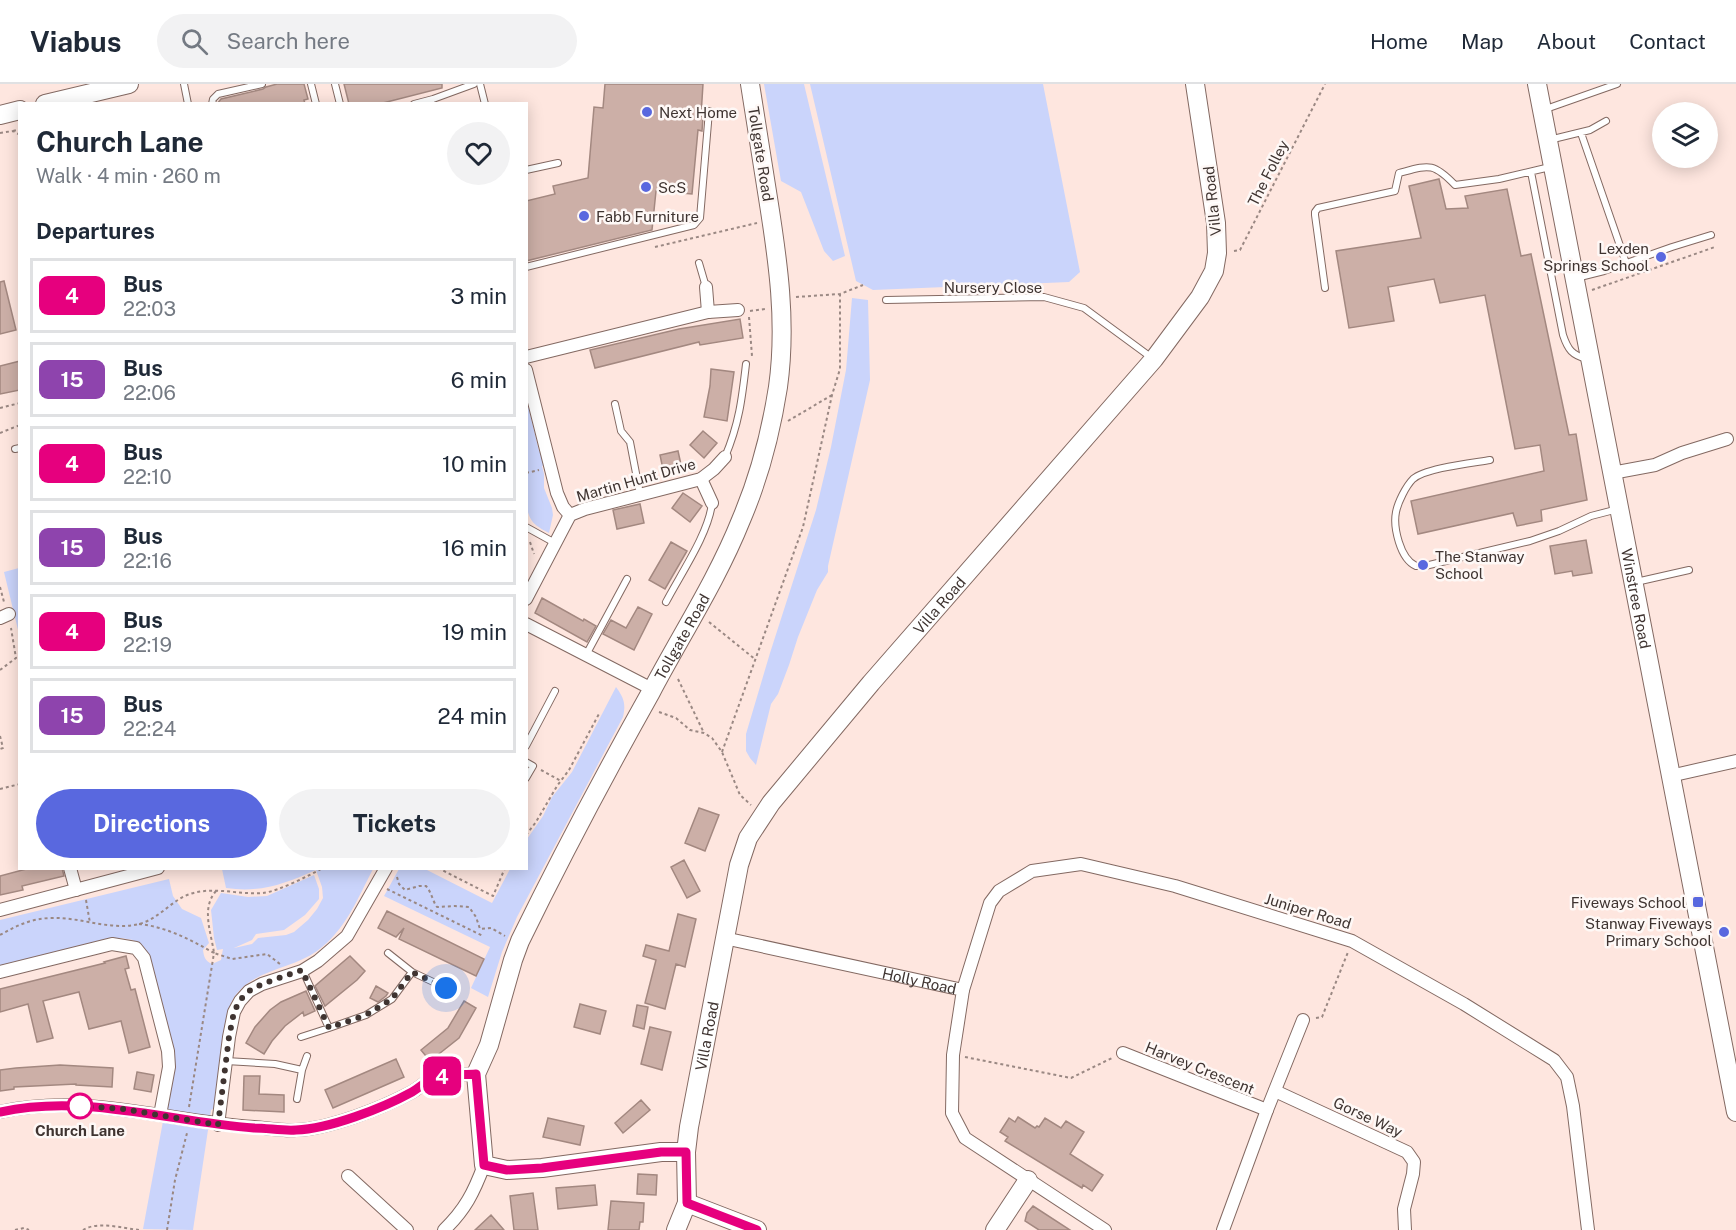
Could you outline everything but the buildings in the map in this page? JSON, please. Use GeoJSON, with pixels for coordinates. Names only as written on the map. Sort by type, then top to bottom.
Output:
{"type":"FeatureCollection","features":[{"type":"Feature","properties":{"kind":"street"},"geometry":{"type":"LineString","coordinates":[[53,102],[129,84]]}},
{"type":"Feature","properties":{"kind":"street","name":"Tollgate Road"},"geometry":{"type":"LineString","coordinates":[[484,1165],[476,1074],[489,1045],[520,941],[581,819],[671,657],[741,520],[760,468],[769,432],[778,385],[775,303],[777,248],[750,84]]}},
{"type":"Feature","properties":{"kind":"street","name":"Villa Road"},"geometry":{"type":"LineString","coordinates":[[687,1203],[686,1152],[689,1127],[724,938],[739,865],[748,838],[762,815],[872,683],[1154,359],[1200,297],[1214,271],[1217,253],[1214,197],[1195,84]]}},
{"type":"Feature","properties":{"kind":"street","name":"Winstree Road"},"geometry":{"type":"LineString","coordinates":[[1538,84],[1548,141],[1582,284],[1591,359],[1612,473],[1735,1103]]}},
{"type":"Feature","properties":{"kind":"street"},"geometry":{"type":"LineString","coordinates":[[0,115],[18,110]]}},
{"type":"Feature","properties":{"kind":"street"},"geometry":{"type":"LineString","coordinates":[[706,287],[708,312]]}},
{"type":"Feature","properties":{"kind":"street"},"geometry":{"type":"LineString","coordinates":[[528,357],[708,312],[738,310]]}},
{"type":"Feature","properties":{"kind":"street"},"geometry":{"type":"LineString","coordinates":[[528,378],[557,493],[563,507],[570,515]]}},
{"type":"Feature","properties":{"kind":"street"},"geometry":{"type":"LineString","coordinates":[[1612,473],[1655,465],[1682,453],[1726,439]]}},
{"type":"Feature","properties":{"kind":"street","name":"Martin Hunt Drive"},"geometry":{"type":"LineString","coordinates":[[528,595],[570,515],[585,508],[701,479],[725,457]]}},
{"type":"Feature","properties":{"kind":"street"},"geometry":{"type":"LineString","coordinates":[[701,479],[712,503]]}},
{"type":"Feature","properties":{"kind":"street"},"geometry":{"type":"LineString","coordinates":[[528,625],[652,689]]}},
{"type":"Feature","properties":{"kind":"street"},"geometry":{"type":"LineString","coordinates":[[1670,776],[1736,761]]}},
{"type":"Feature","properties":{"kind":"street","name":"Juniper Road"},"geometry":{"type":"LineString","coordinates":[[963,990],[990,903],[999,891],[1032,871],[1081,864],[1175,886],[1352,941],[1464,1004],[1554,1060],[1567,1077],[1573,1106],[1588,1230]]}},
{"type":"Feature","properties":{"kind":"street"},"geometry":{"type":"LineString","coordinates":[[71,870],[79,889]]}},
{"type":"Feature","properties":{"kind":"street"},"geometry":{"type":"LineString","coordinates":[[0,910],[150,870]]}},
{"type":"Feature","properties":{"kind":"street"},"geometry":{"type":"LineString","coordinates":[[218,1125],[234,1012],[240,1000],[249,991],[262,984],[287,977],[318,961],[346,936],[384,870]]}},
{"type":"Feature","properties":{"kind":"street","name":"Holly Road"},"geometry":{"type":"LineString","coordinates":[[724,938],[963,990],[953,1055],[952,1113],[965,1138],[1105,1230]]}},
{"type":"Feature","properties":{"kind":"street"},"geometry":{"type":"LineString","coordinates":[[0,972],[112,944],[136,948],[144,957],[168,1051],[169,1067],[160,1115]]}},
{"type":"Feature","properties":{"kind":"street","name":"Harvey Crescent"},"geometry":{"type":"LineString","coordinates":[[1223,1230],[1303,1020]]}},
{"type":"Feature","properties":{"kind":"street","name":"Harvey Crescent"},"geometry":{"type":"LineString","coordinates":[[1123,1053],[1267,1110]]}},
{"type":"Feature","properties":{"kind":"street"},"geometry":{"type":"LineString","coordinates":[[0,1112],[19,1107],[69,1105],[123,1109],[218,1125],[296,1130],[341,1122],[412,1092],[437,1076],[476,1074]]}},
{"type":"Feature","properties":{"kind":"street","name":"Gorse Way"},"geometry":{"type":"LineString","coordinates":[[1275,1091],[1407,1152],[1414,1162],[1404,1209],[1404,1230]]}},
{"type":"Feature","properties":{"kind":"street"},"geometry":{"type":"LineString","coordinates":[[444,1230],[459,1216],[475,1188],[484,1165],[507,1170],[531,1169],[661,1152],[686,1152]]}},
{"type":"Feature","properties":{"kind":"street"},"geometry":{"type":"LineString","coordinates":[[348,1176],[407,1230]]}},
{"type":"Feature","properties":{"kind":"street"},"geometry":{"type":"LineString","coordinates":[[995,1230],[1028,1180]]}},
{"type":"Feature","properties":{"kind":"street"},"geometry":{"type":"LineString","coordinates":[[676,1230],[687,1203],[757,1230]]}},
{"type":"Feature","properties":{"kind":"lane"},"geometry":{"type":"LineString","coordinates":[[184,84],[188,102]]}},
{"type":"Feature","properties":{"kind":"lane"},"geometry":{"type":"LineString","coordinates":[[212,102],[214,96],[218,94],[262,84]]}},
{"type":"Feature","properties":{"kind":"lane"},"geometry":{"type":"LineString","coordinates":[[311,84],[316,102]]}},
{"type":"Feature","properties":{"kind":"lane"},"geometry":{"type":"LineString","coordinates":[[335,84],[340,102]]}},
{"type":"Feature","properties":{"kind":"lane"},"geometry":{"type":"LineString","coordinates":[[450,84],[453,93]]}},
{"type":"Feature","properties":{"kind":"lane"},"geometry":{"type":"LineString","coordinates":[[421,102],[474,84]]}},
{"type":"Feature","properties":{"kind":"lane"},"geometry":{"type":"LineString","coordinates":[[480,84],[484,102]]}},
{"type":"Feature","properties":{"kind":"lane"},"geometry":{"type":"LineString","coordinates":[[1542,110],[1617,84]]}},
{"type":"Feature","properties":{"kind":"lane"},"geometry":{"type":"LineString","coordinates":[[528,266],[694,225],[700,218],[709,111]]}},
{"type":"Feature","properties":{"kind":"lane"},"geometry":{"type":"LineString","coordinates":[[1548,141],[1590,130],[1606,121]]}},
{"type":"Feature","properties":{"kind":"lane"},"geometry":{"type":"LineString","coordinates":[[1581,133],[1626,263]]}},
{"type":"Feature","properties":{"kind":"lane"},"geometry":{"type":"LineString","coordinates":[[528,170],[558,163]]}},
{"type":"Feature","properties":{"kind":"lane"},"geometry":{"type":"LineString","coordinates":[[1325,288],[1314,215],[1318,208],[1395,191],[1399,173],[1420,168],[1435,167],[1455,185],[1499,179],[1554,167]]}},
{"type":"Feature","properties":{"kind":"lane"},"geometry":{"type":"LineString","coordinates":[[1531,172],[1567,348],[1577,356],[1591,359]]}},
{"type":"Feature","properties":{"kind":"lane"},"geometry":{"type":"LineString","coordinates":[[1582,284],[1604,271],[1711,235]]}},
{"type":"Feature","properties":{"kind":"lane"},"geometry":{"type":"LineString","coordinates":[[699,263],[706,287]]}},
{"type":"Feature","properties":{"kind":"lane","name":"Nursery Close"},"geometry":{"type":"LineString","coordinates":[[886,300],[1044,297],[1084,308],[1154,359]]}},
{"type":"Feature","properties":{"kind":"lane"},"geometry":{"type":"LineString","coordinates":[[725,457],[735,435],[741,409],[746,364]]}},
{"type":"Feature","properties":{"kind":"lane"},"geometry":{"type":"LineString","coordinates":[[615,404],[621,431],[630,442],[640,495]]}},
{"type":"Feature","properties":{"kind":"lane"},"geometry":{"type":"LineString","coordinates":[[1490,460],[1434,470],[1414,478],[1396,511],[1395,527],[1400,546],[1407,558],[1416,566],[1425,566],[1530,541],[1591,516],[1619,508]]}},
{"type":"Feature","properties":{"kind":"lane"},"geometry":{"type":"LineString","coordinates":[[666,602],[711,516],[712,503]]}},
{"type":"Feature","properties":{"kind":"lane"},"geometry":{"type":"LineString","coordinates":[[528,528],[555,543]]}},
{"type":"Feature","properties":{"kind":"lane"},"geometry":{"type":"LineString","coordinates":[[1633,583],[1689,570]]}},
{"type":"Feature","properties":{"kind":"lane"},"geometry":{"type":"LineString","coordinates":[[586,655],[627,579]]}},
{"type":"Feature","properties":{"kind":"lane"},"geometry":{"type":"LineString","coordinates":[[528,742],[555,691]]}},
{"type":"Feature","properties":{"kind":"lane"},"geometry":{"type":"LineString","coordinates":[[528,763],[533,766],[528,775]]}},
{"type":"Feature","properties":{"kind":"lane"},"geometry":{"type":"LineString","coordinates":[[388,954],[412,972],[446,988]]}},
{"type":"Feature","properties":{"kind":"lane"},"geometry":{"type":"LineString","coordinates":[[302,970],[329,1028]]}},
{"type":"Feature","properties":{"kind":"lane"},"geometry":{"type":"LineString","coordinates":[[301,1037],[366,1015],[392,999],[412,972]]}},
{"type":"Feature","properties":{"kind":"lane"},"geometry":{"type":"LineString","coordinates":[[297,1099],[307,1056]]}},
{"type":"Feature","properties":{"kind":"lane"},"geometry":{"type":"LineString","coordinates":[[226,1061],[275,1064],[302,1070]]}},
{"type":"Feature","properties":{"kind":"path","name":"The Folley"},"geometry":{"type":"LineString","coordinates":[[1217,253],[1240,250],[1325,84]]}},
{"type":"Feature","properties":{"kind":"path"},"geometry":{"type":"LineString","coordinates":[[0,133],[18,130]]}},
{"type":"Feature","properties":{"kind":"path"},"geometry":{"type":"LineString","coordinates":[[13,131],[18,134]]}},
{"type":"Feature","properties":{"kind":"path"},"geometry":{"type":"LineString","coordinates":[[1582,284],[1715,247]]}},
{"type":"Feature","properties":{"kind":"path"},"geometry":{"type":"LineString","coordinates":[[755,310],[775,303],[840,294],[863,285]]}},
{"type":"Feature","properties":{"kind":"path"},"geometry":{"type":"LineString","coordinates":[[722,752],[803,527],[832,395],[840,369],[840,294]]}},
{"type":"Feature","properties":{"kind":"path"},"geometry":{"type":"LineString","coordinates":[[769,432],[832,395]]}},
{"type":"Feature","properties":{"kind":"path"},"geometry":{"type":"LineString","coordinates":[[0,408],[18,404]]}},
{"type":"Feature","properties":{"kind":"path"},"geometry":{"type":"LineString","coordinates":[[0,433],[18,426]]}},
{"type":"Feature","properties":{"kind":"path"},"geometry":{"type":"LineString","coordinates":[[529,537],[540,574]]}},
{"type":"Feature","properties":{"kind":"path"},"geometry":{"type":"LineString","coordinates":[[0,587],[5,616],[12,631],[16,658],[0,670]]}},
{"type":"Feature","properties":{"kind":"path"},"geometry":{"type":"LineString","coordinates":[[696,609],[708,622],[756,660]]}},
{"type":"Feature","properties":{"kind":"path"},"geometry":{"type":"LineString","coordinates":[[671,657],[678,681],[692,704],[705,733]]}},
{"type":"Feature","properties":{"kind":"path"},"geometry":{"type":"LineString","coordinates":[[643,706],[676,718],[690,730],[705,733],[712,738],[722,752],[740,795],[762,815]]}},
{"type":"Feature","properties":{"kind":"path"},"geometry":{"type":"LineString","coordinates":[[528,832],[569,770],[600,712]]}},
{"type":"Feature","properties":{"kind":"path"},"geometry":{"type":"LineString","coordinates":[[0,736],[3,748],[0,749]]}},
{"type":"Feature","properties":{"kind":"path"},"geometry":{"type":"LineString","coordinates":[[533,766],[561,781]]}},
{"type":"Feature","properties":{"kind":"path"},"geometry":{"type":"LineString","coordinates":[[0,789],[18,784]]}},
{"type":"Feature","properties":{"kind":"path"},"geometry":{"type":"LineString","coordinates":[[139,924],[162,913],[187,894],[209,889],[240,893],[266,892],[318,870]]}},
{"type":"Feature","properties":{"kind":"path"},"geometry":{"type":"LineString","coordinates":[[387,870],[395,874],[399,884],[405,890],[426,886],[431,891],[437,907],[469,907],[480,929],[491,928],[520,941]]}},
{"type":"Feature","properties":{"kind":"path"},"geometry":{"type":"LineString","coordinates":[[442,870],[493,896],[504,870]]}},
{"type":"Feature","properties":{"kind":"path"},"geometry":{"type":"LineString","coordinates":[[376,884],[483,936]]}},
{"type":"Feature","properties":{"kind":"path"},"geometry":{"type":"LineString","coordinates":[[79,889],[90,923]]}},
{"type":"Feature","properties":{"kind":"path"},"geometry":{"type":"LineString","coordinates":[[167,1230],[175,1180],[186,1135],[214,953],[208,907],[210,897],[217,890]]}},
{"type":"Feature","properties":{"kind":"path"},"geometry":{"type":"LineString","coordinates":[[0,935],[25,922],[52,918],[111,926],[139,924],[154,926],[178,934],[214,953],[232,959],[267,954],[281,965],[287,977]]}},
{"type":"Feature","properties":{"kind":"path"},"geometry":{"type":"LineString","coordinates":[[1303,1020],[1322,1017],[1352,941]]}},
{"type":"Feature","properties":{"kind":"path"},"geometry":{"type":"LineString","coordinates":[[953,1055],[1071,1078],[1123,1053]]}},
{"type":"Feature","properties":{"kind":"path"},"geometry":{"type":"LineString","coordinates":[[83,1230],[88,1227],[106,1226],[139,1230]]}},
{"type":"Feature","properties":{"kind":"path"},"geometry":{"type":"LineString","coordinates":[[15,1230],[24,1228],[29,1230]]}},
{"type":"Feature","properties":{"kind":"shaded area"},"geometry":{"type":"Polygon","coordinates":[[[764,84],[804,84],[845,256],[833,261],[824,251],[801,192],[781,181],[764,84]]]}},
{"type":"Feature","properties":{"kind":"shaded area"},"geometry":{"type":"Polygon","coordinates":[[[810,84],[1043,84],[1080,272],[1069,282],[873,290],[856,281],[810,84]]]}},
{"type":"Feature","properties":{"kind":"shaded area"},"geometry":{"type":"Polygon","coordinates":[[[852,298],[868,300],[870,380],[828,572],[817,590],[778,694],[771,704],[756,765],[746,751],[746,734],[816,510],[846,370],[852,298]]]}},
{"type":"Feature","properties":{"kind":"shaded area"},"geometry":{"type":"Polygon","coordinates":[[[528,405],[539,451],[547,464],[542,466],[544,488],[553,515],[549,533],[534,523],[528,511],[528,405]]]}},
{"type":"Feature","properties":{"kind":"shaded area"},"geometry":{"type":"Polygon","coordinates":[[[18,568],[18,630],[4,572],[18,568]]]}},
{"type":"Feature","properties":{"kind":"shaded area"},"geometry":{"type":"Polygon","coordinates":[[[616,687],[624,701],[623,717],[517,917],[502,952],[488,997],[471,988],[490,947],[384,896],[398,870],[427,870],[492,903],[509,870],[528,870],[528,838],[543,816],[552,797],[572,772],[616,687]]]}},
{"type":"Feature","properties":{"kind":"shaded area"},"geometry":{"type":"Polygon","coordinates":[[[222,870],[316,870],[272,886],[250,889],[226,888],[222,870]]]}},
{"type":"Feature","properties":{"kind":"shaded area"},"geometry":{"type":"Polygon","coordinates":[[[316,870],[372,870],[350,913],[327,943],[307,957],[248,983],[232,1001],[229,1009],[220,1105],[211,1110],[193,1230],[143,1229],[174,1062],[143,948],[133,940],[121,938],[0,968],[0,920],[169,879],[173,896],[182,909],[201,918],[209,943],[203,950],[204,955],[206,960],[212,964],[221,960],[223,949],[217,950],[211,910],[221,893],[248,897],[267,896],[314,875],[319,889],[319,899],[305,915],[284,930],[256,934],[252,940],[234,948],[252,944],[258,938],[294,932],[317,909],[323,898],[316,870]]]}},
{"type":"Feature","properties":{"kind":"bus line","name":"4"},"geometry":{"type":"LineString","coordinates":[[0,1112],[19,1107],[69,1105],[123,1109],[218,1125],[296,1130],[341,1122],[412,1092],[437,1076],[476,1074],[484,1165],[507,1170],[542,1168],[661,1152],[686,1152],[687,1203],[757,1230]]}},
{"type":"Feature","properties":{"kind":"place","name":"Next Home"},"geometry":{"type":"Point","coordinates":[647,112]}},
{"type":"Feature","properties":{"kind":"place","name":"ScS"},"geometry":{"type":"Point","coordinates":[646,187]}},
{"type":"Feature","properties":{"kind":"place","name":"Fabb Furniture"},"geometry":{"type":"Point","coordinates":[584,216]}},
{"type":"Feature","properties":{"kind":"place","name":"Lexden Springs School"},"geometry":{"type":"Point","coordinates":[1661,257]}},
{"type":"Feature","properties":{"kind":"place","name":"The Stanway School"},"geometry":{"type":"Point","coordinates":[1423,565]}},
{"type":"Feature","properties":{"kind":"place","name":"Fiveways School"},"geometry":{"type":"Point","coordinates":[1698,902]}},
{"type":"Feature","properties":{"kind":"place","name":"Stanway Fiveways Primary School"},"geometry":{"type":"Point","coordinates":[1724,932]}},
{"type":"Feature","properties":{"kind":"place","name":"Church Lane"},"geometry":{"type":"Point","coordinates":[80,1106]}},
{"type":"Feature","properties":{"kind":"route"},"geometry":{"type":"LineString","coordinates":[[80,1106],[123,1109],[218,1125],[229,1037],[234,1012],[240,1000],[249,991],[262,984],[302,970],[329,1028],[366,1015],[392,999],[412,972],[446,988]]}}]}
